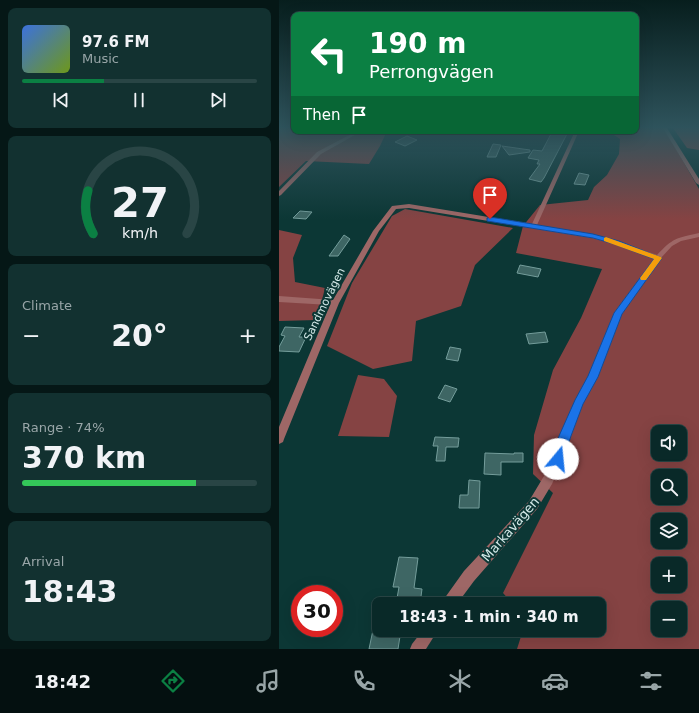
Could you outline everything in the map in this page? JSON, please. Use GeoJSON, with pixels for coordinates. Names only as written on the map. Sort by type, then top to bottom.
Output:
{"type":"FeatureCollection","features":[{"type":"Feature","properties":{"kind":"street"},"geometry":{"type":"LineString","coordinates":[[279,194],[314,158]]}},
{"type":"Feature","properties":{"kind":"street"},"geometry":{"type":"LineString","coordinates":[[565,158],[534,226],[604,239],[658,258]]}},
{"type":"Feature","properties":{"kind":"street"},"geometry":{"type":"LineString","coordinates":[[684,158],[699,183]]}},
{"type":"Feature","properties":{"kind":"street","name":"Sandmovägen"},"geometry":{"type":"LineString","coordinates":[[279,439],[335,303],[365,248],[391,209],[404,205],[534,226]]}},
{"type":"Feature","properties":{"kind":"street","name":"Markavägen"},"geometry":{"type":"LineString","coordinates":[[454,597],[469,576],[533,505],[545,486],[558,459],[567,429],[593,377],[618,313],[658,258],[670,245],[679,239],[699,235]]}},
{"type":"Feature","properties":{"kind":"street"},"geometry":{"type":"LineString","coordinates":[[279,299],[335,303]]}},
{"type":"Feature","properties":{"kind":"street"},"geometry":{"type":"LineString","coordinates":[[417,649],[426,637]]}},
{"type":"Feature","properties":{"kind":"shaded area"},"geometry":{"type":"Polygon","coordinates":[[[279,158],[372,158],[369,164],[306,161],[279,187],[279,158]]]}},
{"type":"Feature","properties":{"kind":"shaded area"},"geometry":{"type":"Polygon","coordinates":[[[617,158],[681,158],[699,189],[699,649],[517,649],[521,637],[606,637],[606,597],[507,597],[503,593],[553,493],[533,474],[534,435],[553,370],[581,318],[602,269],[516,253],[523,226],[540,205],[588,200],[594,187],[607,175],[617,158]]]}},
{"type":"Feature","properties":{"kind":"shaded area"},"geometry":{"type":"Polygon","coordinates":[[[405,209],[513,228],[475,265],[461,306],[416,321],[412,361],[373,369],[327,346],[352,283],[392,216],[405,209]]]}},
{"type":"Feature","properties":{"kind":"shaded area"},"geometry":{"type":"Polygon","coordinates":[[[279,230],[302,235],[293,258],[295,282],[325,288],[317,320],[279,321],[279,230]]]}},
{"type":"Feature","properties":{"kind":"shaded area"},"geometry":{"type":"Polygon","coordinates":[[[358,375],[384,379],[397,396],[389,437],[338,436],[358,375]]]}},
{"type":"Feature","properties":{"kind":"building"},"geometry":{"type":"Polygon","coordinates":[[[530,158],[554,158],[541,182],[529,179],[540,164],[537,164],[539,160],[530,158]]]}},
{"type":"Feature","properties":{"kind":"building"},"geometry":{"type":"Polygon","coordinates":[[[579,173],[589,175],[585,185],[574,184],[579,173]]]}},
{"type":"Feature","properties":{"kind":"building"},"geometry":{"type":"Polygon","coordinates":[[[300,211],[312,212],[306,219],[293,218],[300,211]]]}},
{"type":"Feature","properties":{"kind":"building"},"geometry":{"type":"Polygon","coordinates":[[[344,235],[350,239],[338,256],[329,256],[344,235]]]}},
{"type":"Feature","properties":{"kind":"building"},"geometry":{"type":"Polygon","coordinates":[[[520,265],[541,269],[538,277],[517,273],[520,265]]]}},
{"type":"Feature","properties":{"kind":"building"},"geometry":{"type":"Polygon","coordinates":[[[285,327],[304,328],[299,337],[306,337],[299,352],[279,351],[279,347],[285,336],[281,335],[285,327]]]}},
{"type":"Feature","properties":{"kind":"building"},"geometry":{"type":"Polygon","coordinates":[[[545,332],[548,342],[529,344],[526,334],[545,332]]]}},
{"type":"Feature","properties":{"kind":"building"},"geometry":{"type":"Polygon","coordinates":[[[450,347],[461,349],[458,361],[446,359],[450,347]]]}},
{"type":"Feature","properties":{"kind":"building"},"geometry":{"type":"Polygon","coordinates":[[[445,385],[457,389],[450,402],[438,398],[445,385]]]}},
{"type":"Feature","properties":{"kind":"building"},"geometry":{"type":"Polygon","coordinates":[[[435,437],[459,438],[458,447],[446,447],[445,461],[436,461],[438,446],[433,446],[435,437]]]}},
{"type":"Feature","properties":{"kind":"building"},"geometry":{"type":"Polygon","coordinates":[[[485,453],[523,453],[523,462],[501,462],[501,475],[484,474],[485,453]]]}},
{"type":"Feature","properties":{"kind":"building"},"geometry":{"type":"Polygon","coordinates":[[[469,480],[480,481],[479,508],[459,508],[460,495],[468,495],[469,480]]]}},
{"type":"Feature","properties":{"kind":"building"},"geometry":{"type":"Polygon","coordinates":[[[399,557],[418,558],[414,588],[422,589],[421,597],[397,597],[399,587],[393,587],[399,557]]]}},
{"type":"Feature","properties":{"kind":"building"},"geometry":{"type":"Polygon","coordinates":[[[372,635],[372,637],[400,637],[398,649],[369,649],[372,635]]]}},
{"type":"Feature","properties":{"kind":"slow traffic"},"geometry":{"type":"LineString","coordinates":[[606,239],[658,258],[644,278]]}},
{"type":"Feature","properties":{"kind":"route"},"geometry":{"type":"LineString","coordinates":[[490,219],[593,236],[658,258],[618,313],[593,377],[579,403],[565,436],[558,459]]}}]}
